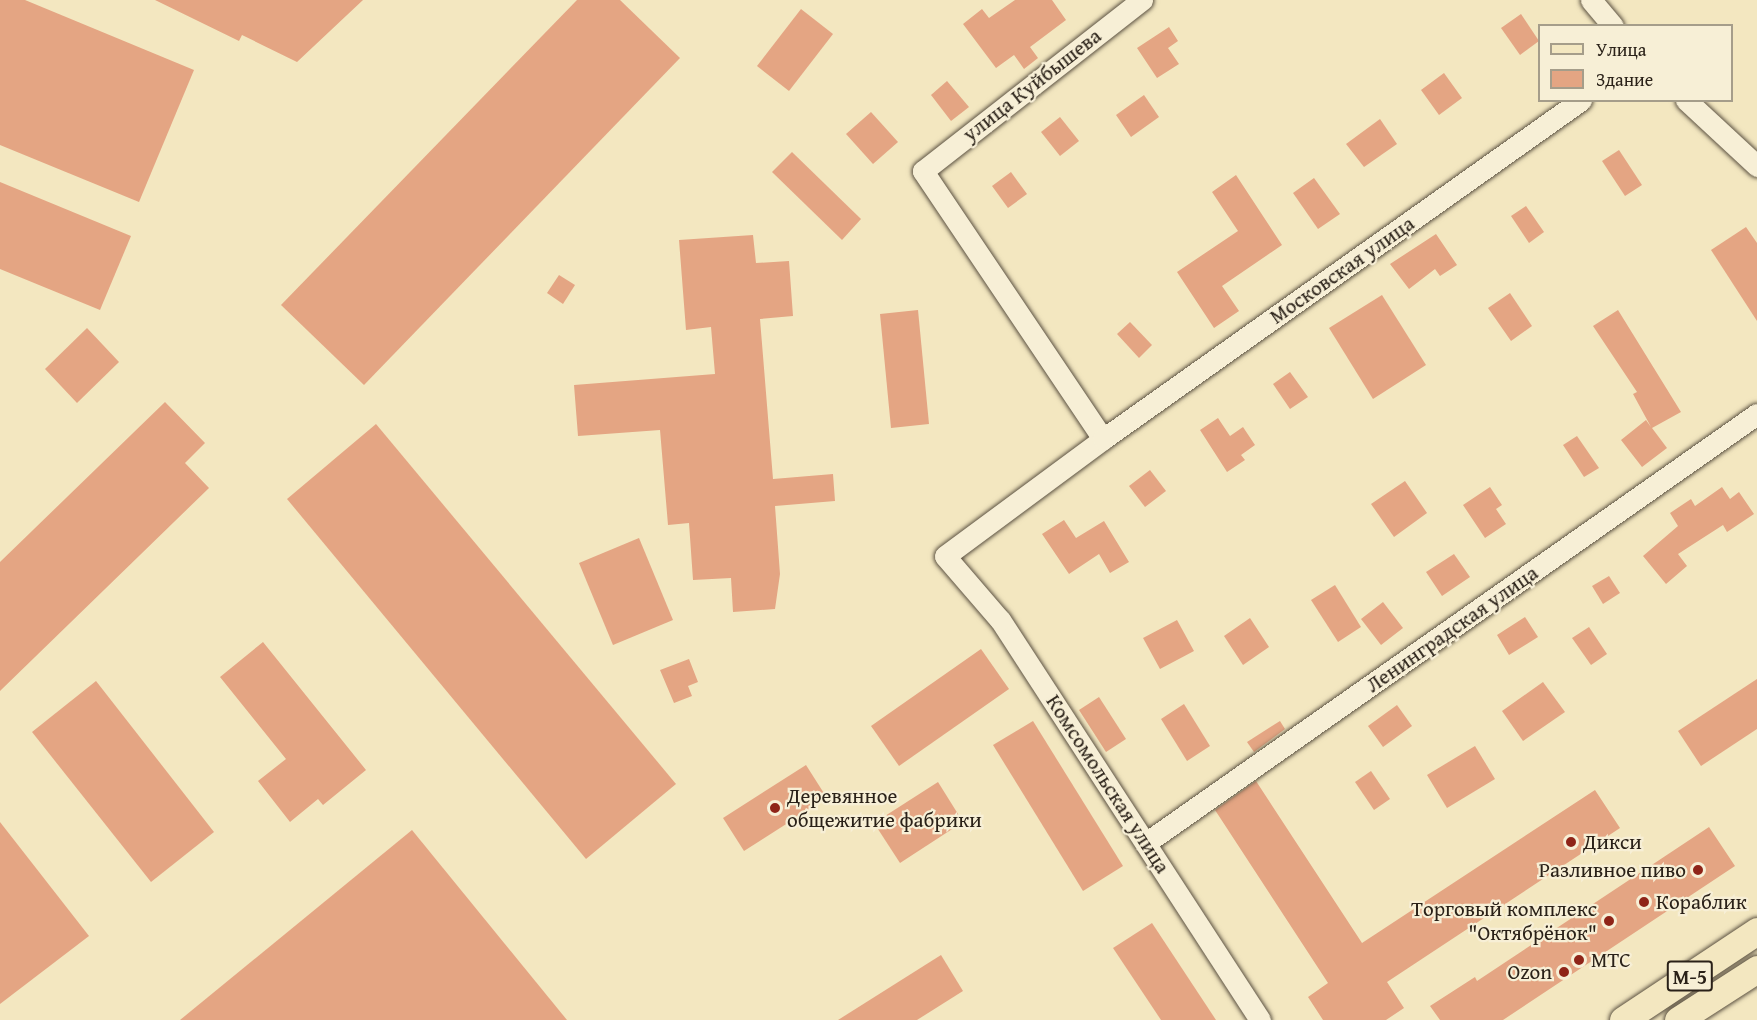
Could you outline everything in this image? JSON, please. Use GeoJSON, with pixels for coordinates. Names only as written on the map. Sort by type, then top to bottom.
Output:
{"type":"FeatureCollection","features":[{"type":"Feature","properties":{"kind":"main road","name":"М-5"},"geometry":{"type":"LineString","coordinates":[[1623,1020],[1757,931]]}},
{"type":"Feature","properties":{"kind":"main road","name":"М-5"},"geometry":{"type":"LineString","coordinates":[[1678,1020],[1757,969]]}},
{"type":"Feature","properties":{"kind":"street","name":"улица Куйбышева"},"geometry":{"type":"LineString","coordinates":[[1103,438],[923,171],[1142,0]]}},
{"type":"Feature","properties":{"kind":"street"},"geometry":{"type":"LineString","coordinates":[[1591,0],[1611,24]]}},
{"type":"Feature","properties":{"kind":"street","name":"Московская улица"},"geometry":{"type":"LineString","coordinates":[[945,556],[1103,438],[1578,102]]}},
{"type":"Feature","properties":{"kind":"street"},"geometry":{"type":"LineString","coordinates":[[1688,102],[1757,166]]}},
{"type":"Feature","properties":{"kind":"street","name":"Ленинградская улица"},"geometry":{"type":"LineString","coordinates":[[1147,842],[1757,414]]}},
{"type":"Feature","properties":{"kind":"street","name":"Комсомольская улица"},"geometry":{"type":"LineString","coordinates":[[945,556],[1000,620],[1147,842],[1260,1020]]}},
{"type":"Feature","properties":{"kind":"building"},"geometry":{"type":"Polygon","coordinates":[[[0,0],[25,0],[194,70],[139,202],[0,145],[0,0]]]}},
{"type":"Feature","properties":{"kind":"building"},"geometry":{"type":"Polygon","coordinates":[[[155,0],[363,0],[297,62],[242,35],[239,41],[155,0]]]}},
{"type":"Feature","properties":{"kind":"building"},"geometry":{"type":"Polygon","coordinates":[[[577,0],[620,0],[680,58],[364,385],[281,305],[577,0]]]}},
{"type":"Feature","properties":{"kind":"building"},"geometry":{"type":"Polygon","coordinates":[[[1015,0],[1052,0],[1066,20],[1030,47],[1038,58],[1024,69],[1014,55],[996,68],[963,24],[982,9],[989,18],[1015,0]]]}},
{"type":"Feature","properties":{"kind":"building"},"geometry":{"type":"Polygon","coordinates":[[[801,9],[833,34],[789,91],[757,66],[801,9]]]}},
{"type":"Feature","properties":{"kind":"building"},"geometry":{"type":"Polygon","coordinates":[[[1521,14],[1538,42],[1520,55],[1501,28],[1521,14]]]}},
{"type":"Feature","properties":{"kind":"building"},"geometry":{"type":"Polygon","coordinates":[[[1169,27],[1178,41],[1168,48],[1179,64],[1157,78],[1137,48],[1169,27]]]}},
{"type":"Feature","properties":{"kind":"building"},"geometry":{"type":"Polygon","coordinates":[[[1444,73],[1462,98],[1439,115],[1421,90],[1444,73]]]}},
{"type":"Feature","properties":{"kind":"building"},"geometry":{"type":"Polygon","coordinates":[[[947,81],[969,107],[951,121],[931,95],[947,81]]]}},
{"type":"Feature","properties":{"kind":"building"},"geometry":{"type":"Polygon","coordinates":[[[1144,95],[1159,117],[1131,137],[1116,115],[1144,95]]]}},
{"type":"Feature","properties":{"kind":"building"},"geometry":{"type":"Polygon","coordinates":[[[871,112],[898,142],[873,164],[846,134],[871,112]]]}},
{"type":"Feature","properties":{"kind":"building"},"geometry":{"type":"Polygon","coordinates":[[[1060,117],[1079,141],[1060,156],[1041,132],[1060,117]]]}},
{"type":"Feature","properties":{"kind":"building"},"geometry":{"type":"Polygon","coordinates":[[[1380,119],[1397,144],[1364,167],[1346,144],[1380,119]]]}},
{"type":"Feature","properties":{"kind":"building"},"geometry":{"type":"Polygon","coordinates":[[[1619,150],[1642,185],[1625,196],[1602,161],[1619,150]]]}},
{"type":"Feature","properties":{"kind":"building"},"geometry":{"type":"Polygon","coordinates":[[[792,152],[861,219],[842,240],[772,172],[792,152]]]}},
{"type":"Feature","properties":{"kind":"building"},"geometry":{"type":"Polygon","coordinates":[[[1011,172],[1027,194],[1008,208],[992,186],[1011,172]]]}},
{"type":"Feature","properties":{"kind":"building"},"geometry":{"type":"Polygon","coordinates":[[[1236,175],[1282,245],[1222,286],[1239,311],[1214,328],[1177,272],[1238,231],[1212,192],[1236,175]]]}},
{"type":"Feature","properties":{"kind":"building"},"geometry":{"type":"Polygon","coordinates":[[[1314,178],[1340,214],[1318,229],[1293,193],[1314,178]]]}},
{"type":"Feature","properties":{"kind":"building"},"geometry":{"type":"Polygon","coordinates":[[[0,182],[131,236],[100,310],[0,269],[0,182]]]}},
{"type":"Feature","properties":{"kind":"building"},"geometry":{"type":"Polygon","coordinates":[[[1526,206],[1544,232],[1529,243],[1511,216],[1526,206]]]}},
{"type":"Feature","properties":{"kind":"building"},"geometry":{"type":"Polygon","coordinates":[[[1746,227],[1757,243],[1757,321],[1711,250],[1746,227]]]}},
{"type":"Feature","properties":{"kind":"building"},"geometry":{"type":"Polygon","coordinates":[[[1436,234],[1457,265],[1440,276],[1435,269],[1409,289],[1390,264],[1436,234]]]}},
{"type":"Feature","properties":{"kind":"building"},"geometry":{"type":"Polygon","coordinates":[[[753,235],[756,263],[789,261],[793,316],[760,319],[773,479],[833,474],[835,501],[775,506],[780,574],[775,609],[733,612],[731,578],[693,580],[689,523],[668,525],[660,430],[578,436],[574,385],[715,374],[711,327],[686,330],[679,240],[753,235]]]}},
{"type":"Feature","properties":{"kind":"building"},"geometry":{"type":"Polygon","coordinates":[[[559,275],[575,285],[563,304],[547,293],[559,275]]]}},
{"type":"Feature","properties":{"kind":"building"},"geometry":{"type":"Polygon","coordinates":[[[1510,293],[1532,326],[1511,341],[1488,308],[1510,293]]]}},
{"type":"Feature","properties":{"kind":"building"},"geometry":{"type":"Polygon","coordinates":[[[1382,295],[1426,365],[1373,399],[1329,328],[1382,295]]]}},
{"type":"Feature","properties":{"kind":"building"},"geometry":{"type":"Polygon","coordinates":[[[918,310],[929,424],[891,428],[880,314],[918,310]]]}},
{"type":"Feature","properties":{"kind":"building"},"geometry":{"type":"Polygon","coordinates":[[[1618,310],[1681,412],[1652,428],[1667,448],[1642,467],[1621,440],[1646,420],[1651,427],[1633,394],[1637,392],[1593,326],[1618,310]]]}},
{"type":"Feature","properties":{"kind":"building"},"geometry":{"type":"Polygon","coordinates":[[[1130,322],[1152,345],[1139,358],[1117,334],[1130,322]]]}},
{"type":"Feature","properties":{"kind":"building"},"geometry":{"type":"Polygon","coordinates":[[[87,328],[119,362],[77,403],[45,369],[87,328]]]}},
{"type":"Feature","properties":{"kind":"building"},"geometry":{"type":"Polygon","coordinates":[[[1290,372],[1308,397],[1290,409],[1273,384],[1290,372]]]}},
{"type":"Feature","properties":{"kind":"building"},"geometry":{"type":"Polygon","coordinates":[[[165,402],[205,443],[185,463],[209,488],[0,691],[0,562],[165,402]]]}},
{"type":"Feature","properties":{"kind":"building"},"geometry":{"type":"Polygon","coordinates":[[[1218,418],[1230,436],[1243,427],[1255,445],[1241,455],[1245,460],[1227,472],[1200,430],[1218,418]]]}},
{"type":"Feature","properties":{"kind":"building"},"geometry":{"type":"Polygon","coordinates":[[[376,424],[676,784],[586,859],[287,499],[376,424]]]}},
{"type":"Feature","properties":{"kind":"building"},"geometry":{"type":"Polygon","coordinates":[[[1577,436],[1599,468],[1584,477],[1563,445],[1577,436]]]}},
{"type":"Feature","properties":{"kind":"building"},"geometry":{"type":"Polygon","coordinates":[[[1150,470],[1166,491],[1145,507],[1129,486],[1150,470]]]}},
{"type":"Feature","properties":{"kind":"building"},"geometry":{"type":"Polygon","coordinates":[[[1405,481],[1427,513],[1394,537],[1371,504],[1405,481]]]}},
{"type":"Feature","properties":{"kind":"building"},"geometry":{"type":"Polygon","coordinates":[[[1490,487],[1502,505],[1496,509],[1506,524],[1485,538],[1463,505],[1490,487]]]}},
{"type":"Feature","properties":{"kind":"building"},"geometry":{"type":"Polygon","coordinates":[[[1722,487],[1730,499],[1739,492],[1754,514],[1727,532],[1723,525],[1678,554],[1687,566],[1666,584],[1643,556],[1678,526],[1670,513],[1691,499],[1695,506],[1722,487]]]}},
{"type":"Feature","properties":{"kind":"building"},"geometry":{"type":"Polygon","coordinates":[[[1064,520],[1076,538],[1104,521],[1129,562],[1110,573],[1099,554],[1069,574],[1042,534],[1064,520]]]}},
{"type":"Feature","properties":{"kind":"building"},"geometry":{"type":"Polygon","coordinates":[[[639,538],[673,620],[613,645],[579,563],[639,538]]]}},
{"type":"Feature","properties":{"kind":"building"},"geometry":{"type":"Polygon","coordinates":[[[1454,554],[1470,577],[1442,596],[1426,572],[1454,554]]]}},
{"type":"Feature","properties":{"kind":"building"},"geometry":{"type":"Polygon","coordinates":[[[1609,576],[1620,593],[1603,604],[1592,586],[1609,576]]]}},
{"type":"Feature","properties":{"kind":"building"},"geometry":{"type":"Polygon","coordinates":[[[1335,585],[1361,627],[1338,642],[1311,600],[1335,585]]]}},
{"type":"Feature","properties":{"kind":"building"},"geometry":{"type":"Polygon","coordinates":[[[1383,602],[1403,628],[1381,645],[1361,619],[1383,602]]]}},
{"type":"Feature","properties":{"kind":"building"},"geometry":{"type":"Polygon","coordinates":[[[1525,617],[1538,637],[1509,655],[1497,635],[1525,617]]]}},
{"type":"Feature","properties":{"kind":"building"},"geometry":{"type":"Polygon","coordinates":[[[1250,618],[1269,647],[1243,665],[1224,636],[1250,618]]]}},
{"type":"Feature","properties":{"kind":"building"},"geometry":{"type":"Polygon","coordinates":[[[1177,620],[1194,651],[1160,669],[1143,638],[1177,620]]]}},
{"type":"Feature","properties":{"kind":"building"},"geometry":{"type":"Polygon","coordinates":[[[1589,627],[1607,654],[1591,665],[1572,638],[1589,627]]]}},
{"type":"Feature","properties":{"kind":"building"},"geometry":{"type":"Polygon","coordinates":[[[263,642],[366,770],[323,805],[318,799],[290,822],[258,781],[286,759],[220,677],[263,642]]]}},
{"type":"Feature","properties":{"kind":"building"},"geometry":{"type":"Polygon","coordinates":[[[981,649],[1009,689],[899,766],[871,726],[981,649]]]}},
{"type":"Feature","properties":{"kind":"building"},"geometry":{"type":"Polygon","coordinates":[[[689,659],[698,682],[688,686],[692,696],[674,703],[660,670],[689,659]]]}},
{"type":"Feature","properties":{"kind":"building"},"geometry":{"type":"Polygon","coordinates":[[[1757,679],[1757,729],[1701,766],[1678,731],[1757,679]]]}},
{"type":"Feature","properties":{"kind":"building"},"geometry":{"type":"Polygon","coordinates":[[[96,681],[214,832],[151,882],[32,732],[96,681]]]}},
{"type":"Feature","properties":{"kind":"building"},"geometry":{"type":"Polygon","coordinates":[[[1543,682],[1565,712],[1523,741],[1502,711],[1543,682]]]}},
{"type":"Feature","properties":{"kind":"building"},"geometry":{"type":"Polygon","coordinates":[[[1099,697],[1126,739],[1106,752],[1079,710],[1099,697]]]}},
{"type":"Feature","properties":{"kind":"building"},"geometry":{"type":"Polygon","coordinates":[[[1184,704],[1210,746],[1187,761],[1161,719],[1184,704]]]}},
{"type":"Feature","properties":{"kind":"building"},"geometry":{"type":"Polygon","coordinates":[[[1397,705],[1412,726],[1383,747],[1368,726],[1397,705]]]}},
{"type":"Feature","properties":{"kind":"building"},"geometry":{"type":"Polygon","coordinates":[[[1033,721],[1123,866],[1083,891],[993,745],[1033,721]]]}},
{"type":"Feature","properties":{"kind":"building"},"geometry":{"type":"Polygon","coordinates":[[[1280,721],[1285,729],[1254,752],[1247,742],[1280,721]]]}},
{"type":"Feature","properties":{"kind":"building"},"geometry":{"type":"Polygon","coordinates":[[[1475,746],[1495,779],[1447,808],[1427,775],[1475,746]]]}},
{"type":"Feature","properties":{"kind":"building","name":"Деревянное общежитие фабрики"},"geometry":{"type":"Polygon","coordinates":[[[806,765],[827,798],[744,851],[723,818],[806,765]]]}},
{"type":"Feature","properties":{"kind":"building"},"geometry":{"type":"Polygon","coordinates":[[[1371,771],[1390,799],[1374,810],[1355,782],[1371,771]]]}},
{"type":"Feature","properties":{"kind":"building"},"geometry":{"type":"Polygon","coordinates":[[[1256,781],[1362,943],[1595,790],[1620,828],[1387,982],[1404,1008],[1386,1020],[1323,1020],[1308,997],[1328,983],[1215,810],[1256,781]]]}},
{"type":"Feature","properties":{"kind":"building"},"geometry":{"type":"Polygon","coordinates":[[[938,782],[963,822],[900,863],[874,823],[938,782]]]}},
{"type":"Feature","properties":{"kind":"building"},"geometry":{"type":"Polygon","coordinates":[[[0,822],[89,936],[0,1004],[0,822]]]}},
{"type":"Feature","properties":{"kind":"building","name":"Торговый комплекс \"Октябрёнок\""},"geometry":{"type":"Polygon","coordinates":[[[1709,827],[1735,866],[1503,1020],[1440,1020],[1430,1006],[1475,977],[1477,981],[1709,827]]]}},
{"type":"Feature","properties":{"kind":"building"},"geometry":{"type":"Polygon","coordinates":[[[412,830],[567,1020],[180,1020],[412,830]]]}},
{"type":"Feature","properties":{"kind":"building"},"geometry":{"type":"Polygon","coordinates":[[[1152,923],[1216,1020],[1161,1020],[1113,948],[1152,923]]]}},
{"type":"Feature","properties":{"kind":"building"},"geometry":{"type":"Polygon","coordinates":[[[941,955],[963,991],[917,1020],[838,1020],[941,955]]]}},
{"type":"Feature","properties":{"kind":"place","name":"Деревянное общежитие фабрики"},"geometry":{"type":"Point","coordinates":[775,808]}},
{"type":"Feature","properties":{"kind":"place","name":"Дикси"},"geometry":{"type":"Point","coordinates":[1571,842]}},
{"type":"Feature","properties":{"kind":"place","name":"Разливное пиво"},"geometry":{"type":"Point","coordinates":[1698,870]}},
{"type":"Feature","properties":{"kind":"place","name":"Кораблик"},"geometry":{"type":"Point","coordinates":[1644,902]}},
{"type":"Feature","properties":{"kind":"place","name":"Торговый комплекс \"Октябрёнок\""},"geometry":{"type":"Point","coordinates":[1609,921]}},
{"type":"Feature","properties":{"kind":"place","name":"МТС"},"geometry":{"type":"Point","coordinates":[1579,960]}},
{"type":"Feature","properties":{"kind":"place","name":"Ozon"},"geometry":{"type":"Point","coordinates":[1564,972]}}]}
